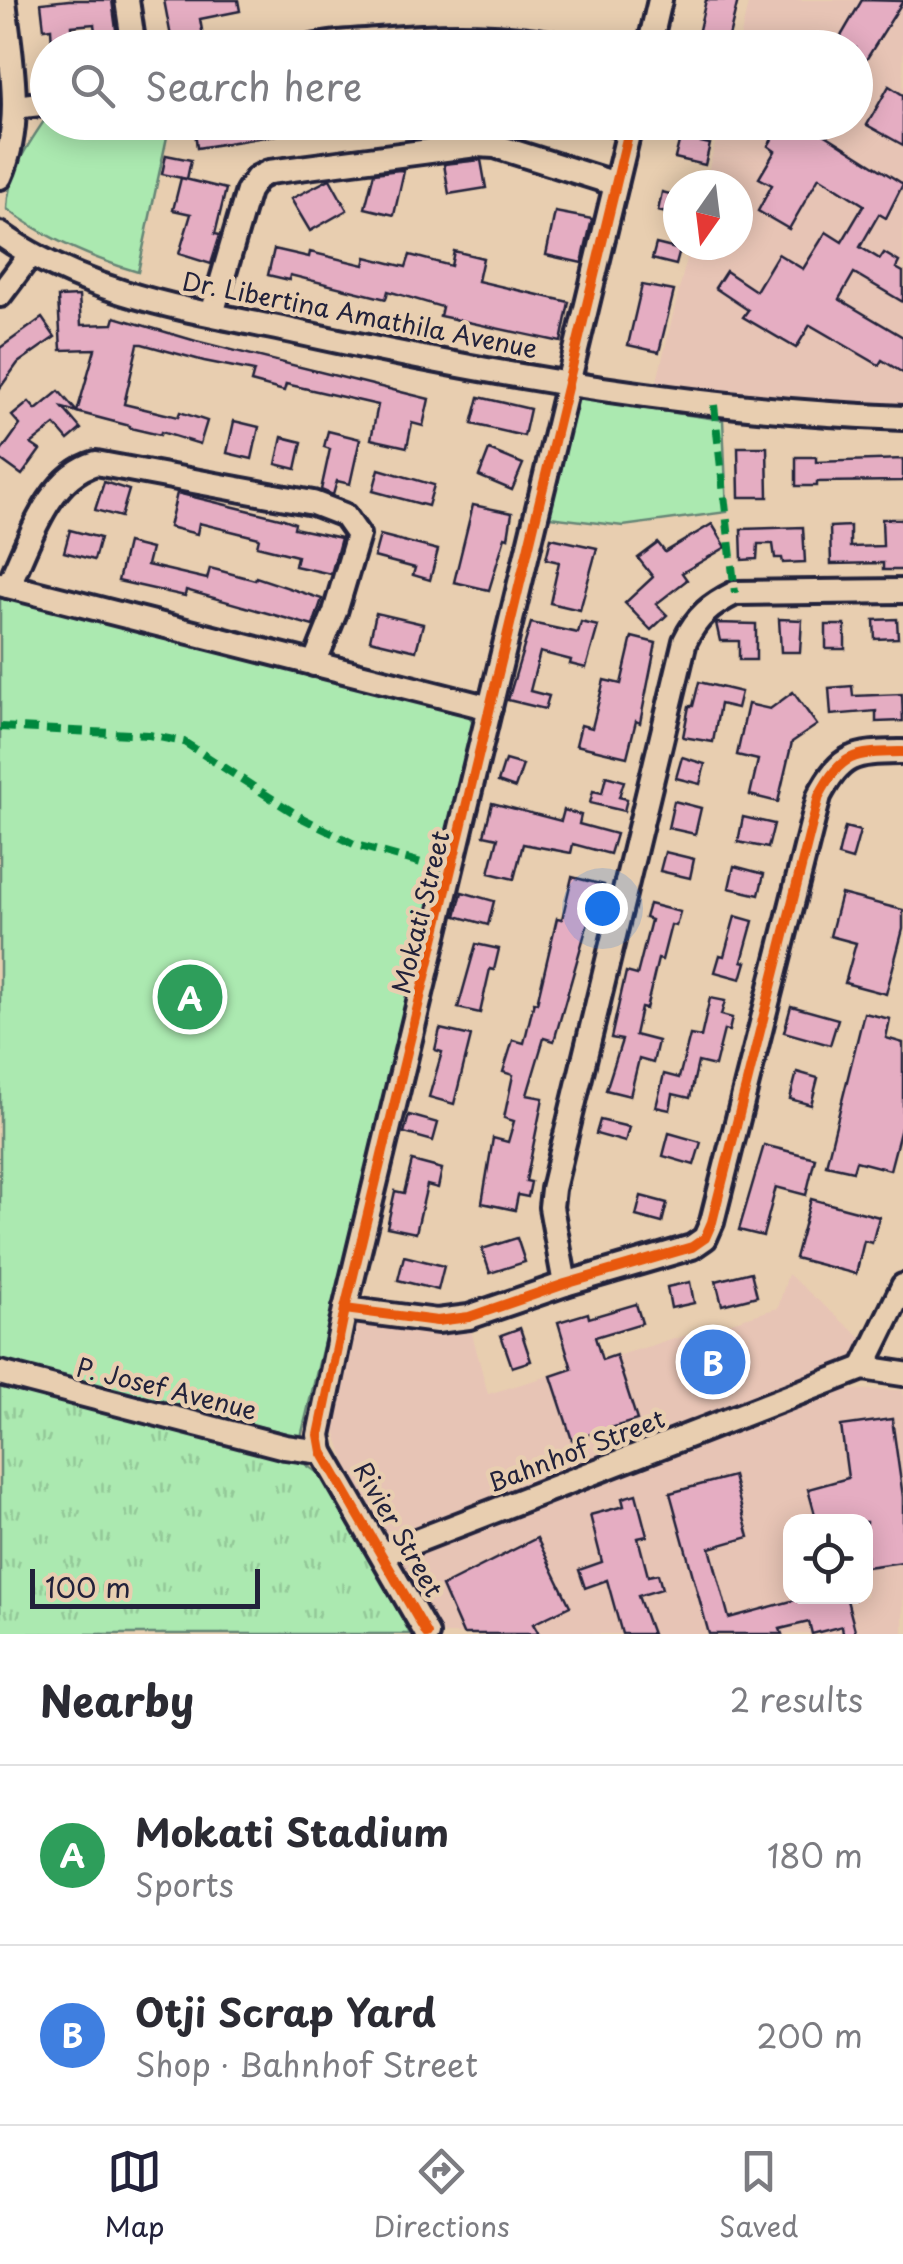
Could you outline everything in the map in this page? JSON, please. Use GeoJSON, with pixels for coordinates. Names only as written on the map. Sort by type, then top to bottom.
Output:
{"type":"FeatureCollection","features":[{"type":"Feature","properties":{"kind":"street"},"geometry":{"type":"LineString","coordinates":[[0,177],[12,149],[16,108],[4,0]]}},
{"type":"Feature","properties":{"kind":"street"},"geometry":{"type":"LineString","coordinates":[[127,0],[131,30]]}},
{"type":"Feature","properties":{"kind":"street"},"geometry":{"type":"LineString","coordinates":[[652,30],[660,0]]}},
{"type":"Feature","properties":{"kind":"street"},"geometry":{"type":"LineString","coordinates":[[16,108],[30,105]]}},
{"type":"Feature","properties":{"kind":"street","name":"Mokati Street"},"geometry":{"type":"LineString","coordinates":[[322,1452],[318,1435],[345,1309],[626,140]]}},
{"type":"Feature","properties":{"kind":"street"},"geometry":{"type":"LineString","coordinates":[[212,314],[248,191],[256,178],[269,172],[476,145],[496,146],[616,184]]}},
{"type":"Feature","properties":{"kind":"street","name":"Dr. Libertina Amathila Avenue"},"geometry":{"type":"LineString","coordinates":[[0,234],[30,255],[95,286],[212,314],[567,383],[729,407],[903,418]]}},
{"type":"Feature","properties":{"kind":"street"},"geometry":{"type":"LineString","coordinates":[[0,295],[30,255]]}},
{"type":"Feature","properties":{"kind":"street"},"geometry":{"type":"LineString","coordinates":[[314,664],[335,612],[358,534],[344,515],[313,503],[96,463],[82,467],[50,498],[4,585],[314,664],[490,708]]}},
{"type":"Feature","properties":{"kind":"street"},"geometry":{"type":"LineString","coordinates":[[566,1284],[551,1207],[553,1189],[690,631],[712,604],[735,593],[903,591]]}},
{"type":"Feature","properties":{"kind":"street"},"geometry":{"type":"LineString","coordinates":[[345,1309],[437,1321],[469,1317],[692,1248],[705,1238],[818,796],[832,770],[853,756],[903,752]]}},
{"type":"Feature","properties":{"kind":"street"},"geometry":{"type":"LineString","coordinates":[[863,1368],[903,1286]]}},
{"type":"Feature","properties":{"kind":"street","name":"Bahnhof Street"},"geometry":{"type":"LineString","coordinates":[[383,1554],[863,1368],[903,1374]]}},
{"type":"Feature","properties":{"kind":"street","name":"P. Josef Avenue"},"geometry":{"type":"LineString","coordinates":[[0,1373],[322,1452]]}},
{"type":"Feature","properties":{"kind":"street","name":"Rivier Street"},"geometry":{"type":"LineString","coordinates":[[322,1452],[427,1634]]}},
{"type":"Feature","properties":{"kind":"shaded area"},"geometry":{"type":"Polygon","coordinates":[[[749,0],[903,0],[903,408],[731,396],[656,385],[686,260],[753,260],[753,170],[709,170],[716,140],[873,140],[873,30],[742,30],[749,0]]]}},
{"type":"Feature","properties":{"kind":"shaded area"},"geometry":{"type":"Polygon","coordinates":[[[788,1274],[861,1338],[846,1390],[903,1390],[903,1634],[443,1634],[348,1469],[334,1428],[356,1326],[471,1330],[488,1394],[778,1308],[788,1274]]]}},
{"type":"Feature","properties":{"kind":"green space"},"geometry":{"type":"Polygon","coordinates":[[[32,140],[166,140],[138,272],[70,247],[7,209],[19,162],[32,140]]]}},
{"type":"Feature","properties":{"kind":"green space"},"geometry":{"type":"Polygon","coordinates":[[[574,398],[723,420],[727,512],[623,526],[549,517],[574,398]]]}},
{"type":"Feature","properties":{"kind":"green space"},"geometry":{"type":"Polygon","coordinates":[[[0,594],[462,707],[474,723],[301,1437],[0,1361],[0,594]]]}},
{"type":"Feature","properties":{"kind":"green space"},"geometry":{"type":"Polygon","coordinates":[[[0,1383],[305,1464],[328,1480],[356,1525],[410,1634],[0,1634],[0,1383]]]}},
{"type":"Feature","properties":{"kind":"building"},"geometry":{"type":"Polygon","coordinates":[[[112,0],[116,30],[95,30],[94,24],[72,26],[72,30],[44,29],[41,3],[112,0]]]}},
{"type":"Feature","properties":{"kind":"building"},"geometry":{"type":"Polygon","coordinates":[[[164,0],[238,0],[240,11],[200,19],[202,30],[170,30],[164,0]]]}},
{"type":"Feature","properties":{"kind":"building"},"geometry":{"type":"Polygon","coordinates":[[[706,0],[738,0],[731,30],[699,30],[706,0]]]}},
{"type":"Feature","properties":{"kind":"building"},"geometry":{"type":"Polygon","coordinates":[[[862,0],[903,1],[873,49],[873,30],[844,30],[862,0]]]}},
{"type":"Feature","properties":{"kind":"building"},"geometry":{"type":"Polygon","coordinates":[[[889,86],[903,95],[903,145],[873,128],[873,114],[889,86]]]}},
{"type":"Feature","properties":{"kind":"building"},"geometry":{"type":"Polygon","coordinates":[[[196,140],[246,140],[197,148],[196,140]]]}},
{"type":"Feature","properties":{"kind":"building"},"geometry":{"type":"Polygon","coordinates":[[[680,140],[710,144],[705,165],[675,158],[680,140]]]}},
{"type":"Feature","properties":{"kind":"building"},"geometry":{"type":"Polygon","coordinates":[[[772,140],[833,140],[903,184],[886,218],[879,214],[860,247],[880,259],[884,253],[899,262],[896,268],[903,272],[903,302],[854,273],[839,299],[903,337],[903,373],[882,360],[879,365],[810,325],[796,348],[743,317],[748,310],[715,288],[726,271],[756,291],[778,254],[803,269],[826,232],[842,242],[864,205],[819,177],[789,229],[758,211],[772,185],[759,178],[775,151],[768,146],[772,140]]]}},
{"type":"Feature","properties":{"kind":"building"},"geometry":{"type":"Polygon","coordinates":[[[166,155],[191,160],[187,179],[162,174],[166,155]]]}},
{"type":"Feature","properties":{"kind":"building"},"geometry":{"type":"Polygon","coordinates":[[[481,160],[486,188],[449,194],[444,164],[481,160]]]}},
{"type":"Feature","properties":{"kind":"building"},"geometry":{"type":"Polygon","coordinates":[[[404,171],[394,215],[365,208],[374,173],[404,171]]]}},
{"type":"Feature","properties":{"kind":"building"},"geometry":{"type":"Polygon","coordinates":[[[181,178],[226,189],[215,234],[220,235],[211,264],[179,254],[191,214],[173,210],[181,178]]]}},
{"type":"Feature","properties":{"kind":"building"},"geometry":{"type":"Polygon","coordinates":[[[330,179],[347,210],[310,231],[291,199],[330,179]]]}},
{"type":"Feature","properties":{"kind":"building"},"geometry":{"type":"Polygon","coordinates":[[[555,212],[592,219],[582,263],[546,255],[555,212]]]}},
{"type":"Feature","properties":{"kind":"building"},"geometry":{"type":"Polygon","coordinates":[[[656,244],[663,246],[663,260],[677,260],[676,265],[652,259],[656,244]]]}},
{"type":"Feature","properties":{"kind":"building"},"geometry":{"type":"Polygon","coordinates":[[[274,249],[309,257],[310,252],[364,265],[366,257],[406,267],[410,255],[451,266],[454,251],[483,258],[478,281],[569,302],[561,342],[440,316],[442,307],[388,291],[386,299],[290,275],[289,280],[268,275],[274,249]]]}},
{"type":"Feature","properties":{"kind":"building"},"geometry":{"type":"Polygon","coordinates":[[[642,285],[674,291],[659,352],[628,345],[642,285]]]}},
{"type":"Feature","properties":{"kind":"building"},"geometry":{"type":"Polygon","coordinates":[[[79,296],[81,325],[113,324],[115,317],[429,399],[423,426],[412,423],[407,447],[371,439],[378,405],[286,384],[284,391],[251,382],[254,371],[142,344],[138,344],[124,404],[178,417],[180,412],[207,421],[200,444],[77,412],[95,349],[61,350],[58,297],[79,296]]]}},
{"type":"Feature","properties":{"kind":"building"},"geometry":{"type":"Polygon","coordinates":[[[42,318],[55,337],[18,363],[0,388],[0,348],[42,318]]]}},
{"type":"Feature","properties":{"kind":"building"},"geometry":{"type":"Polygon","coordinates":[[[59,391],[77,412],[63,408],[81,429],[68,440],[55,425],[31,444],[40,450],[22,475],[0,459],[0,453],[20,425],[12,416],[29,402],[36,410],[59,391]]]}},
{"type":"Feature","properties":{"kind":"building"},"geometry":{"type":"Polygon","coordinates":[[[479,397],[530,409],[524,436],[472,424],[479,397]]]}},
{"type":"Feature","properties":{"kind":"building"},"geometry":{"type":"Polygon","coordinates":[[[234,421],[259,427],[252,459],[227,453],[234,421]]]}},
{"type":"Feature","properties":{"kind":"building"},"geometry":{"type":"Polygon","coordinates":[[[328,431],[360,439],[350,484],[337,481],[333,495],[321,490],[330,449],[324,447],[328,431]]]}},
{"type":"Feature","properties":{"kind":"building"},"geometry":{"type":"Polygon","coordinates":[[[282,437],[302,442],[296,469],[276,464],[282,437]]]}},
{"type":"Feature","properties":{"kind":"building"},"geometry":{"type":"Polygon","coordinates":[[[738,447],[767,447],[768,497],[739,497],[738,447]]]}},
{"type":"Feature","properties":{"kind":"building"},"geometry":{"type":"Polygon","coordinates":[[[489,450],[523,464],[512,490],[479,476],[489,450]]]}},
{"type":"Feature","properties":{"kind":"building"},"geometry":{"type":"Polygon","coordinates":[[[796,457],[816,457],[816,462],[903,459],[903,481],[817,482],[817,486],[796,486],[796,457]]]}},
{"type":"Feature","properties":{"kind":"building"},"geometry":{"type":"Polygon","coordinates":[[[379,469],[434,485],[428,506],[373,491],[379,469]]]}},
{"type":"Feature","properties":{"kind":"building"},"geometry":{"type":"Polygon","coordinates":[[[104,482],[129,490],[121,517],[95,510],[104,482]]]}},
{"type":"Feature","properties":{"kind":"building"},"geometry":{"type":"Polygon","coordinates":[[[177,493],[284,519],[295,523],[294,528],[341,538],[331,574],[295,566],[297,556],[257,546],[259,538],[199,523],[197,534],[169,527],[177,493]]]}},
{"type":"Feature","properties":{"kind":"building"},"geometry":{"type":"Polygon","coordinates":[[[473,505],[512,513],[508,538],[505,537],[489,590],[454,582],[473,505]]]}},
{"type":"Feature","properties":{"kind":"building"},"geometry":{"type":"Polygon","coordinates":[[[882,519],[903,519],[903,570],[883,570],[883,563],[831,564],[830,527],[850,526],[850,547],[883,546],[882,519]]]}},
{"type":"Feature","properties":{"kind":"building"},"geometry":{"type":"Polygon","coordinates":[[[712,524],[726,547],[682,573],[687,580],[656,604],[667,615],[651,630],[625,603],[653,577],[638,558],[658,543],[665,552],[712,524]]]}},
{"type":"Feature","properties":{"kind":"building"},"geometry":{"type":"Polygon","coordinates":[[[803,527],[805,562],[783,563],[782,558],[775,558],[773,544],[758,544],[757,559],[742,560],[741,529],[803,527]]]}},
{"type":"Feature","properties":{"kind":"building"},"geometry":{"type":"Polygon","coordinates":[[[70,530],[100,538],[94,560],[64,552],[70,530]]]}},
{"type":"Feature","properties":{"kind":"building"},"geometry":{"type":"Polygon","coordinates":[[[380,535],[438,550],[430,580],[413,575],[415,568],[374,557],[380,535]]]}},
{"type":"Feature","properties":{"kind":"building"},"geometry":{"type":"Polygon","coordinates":[[[551,538],[597,548],[580,610],[550,603],[559,562],[546,559],[551,538]]]}},
{"type":"Feature","properties":{"kind":"building"},"geometry":{"type":"Polygon","coordinates":[[[127,543],[151,549],[147,565],[207,579],[210,568],[255,580],[256,577],[322,599],[313,626],[186,590],[185,596],[118,581],[127,543]]]}},
{"type":"Feature","properties":{"kind":"building"},"geometry":{"type":"Polygon","coordinates":[[[376,613],[423,624],[416,651],[370,640],[376,613]]]}},
{"type":"Feature","properties":{"kind":"building"},"geometry":{"type":"Polygon","coordinates":[[[779,619],[802,620],[800,652],[781,652],[779,619]]]}},
{"type":"Feature","properties":{"kind":"building"},"geometry":{"type":"Polygon","coordinates":[[[897,619],[898,638],[875,639],[874,620],[897,619]]]}},
{"type":"Feature","properties":{"kind":"building"},"geometry":{"type":"Polygon","coordinates":[[[581,622],[598,626],[586,668],[540,652],[530,691],[549,696],[545,709],[508,700],[531,623],[578,633],[581,622]]]}},
{"type":"Feature","properties":{"kind":"building"},"geometry":{"type":"Polygon","coordinates":[[[716,623],[756,624],[756,660],[739,660],[739,641],[720,641],[716,623]]]}},
{"type":"Feature","properties":{"kind":"building"},"geometry":{"type":"Polygon","coordinates":[[[826,625],[845,625],[845,649],[826,649],[826,625]]]}},
{"type":"Feature","properties":{"kind":"building"},"geometry":{"type":"Polygon","coordinates":[[[632,637],[656,643],[640,723],[636,721],[627,757],[576,745],[581,725],[592,728],[604,680],[621,684],[632,637]]]}},
{"type":"Feature","properties":{"kind":"building"},"geometry":{"type":"Polygon","coordinates":[[[699,682],[741,692],[737,708],[720,704],[713,742],[683,737],[699,682]]]}},
{"type":"Feature","properties":{"kind":"building"},"geometry":{"type":"Polygon","coordinates":[[[852,686],[853,696],[902,694],[903,721],[876,722],[876,711],[831,715],[829,688],[852,686]]]}},
{"type":"Feature","properties":{"kind":"building"},"geometry":{"type":"Polygon","coordinates":[[[793,692],[817,725],[792,742],[778,802],[750,795],[758,760],[737,755],[748,704],[770,709],[793,692]]]}},
{"type":"Feature","properties":{"kind":"building"},"geometry":{"type":"Polygon","coordinates":[[[682,757],[705,764],[700,784],[676,778],[682,757]]]}},
{"type":"Feature","properties":{"kind":"building"},"geometry":{"type":"Polygon","coordinates":[[[505,760],[523,765],[515,788],[498,782],[505,760]]]}},
{"type":"Feature","properties":{"kind":"building"},"geometry":{"type":"Polygon","coordinates":[[[606,776],[624,781],[619,797],[627,799],[624,811],[590,803],[593,791],[602,793],[606,776]]]}},
{"type":"Feature","properties":{"kind":"building"},"geometry":{"type":"Polygon","coordinates":[[[674,801],[701,808],[695,834],[668,828],[674,801]]]}},
{"type":"Feature","properties":{"kind":"building"},"geometry":{"type":"Polygon","coordinates":[[[492,803],[561,821],[564,810],[581,815],[579,824],[616,834],[610,854],[573,844],[571,853],[523,844],[514,879],[489,873],[498,838],[484,835],[492,803]]]}},
{"type":"Feature","properties":{"kind":"building"},"geometry":{"type":"Polygon","coordinates":[[[743,817],[774,824],[768,848],[738,842],[743,817]]]}},
{"type":"Feature","properties":{"kind":"building"},"geometry":{"type":"Polygon","coordinates":[[[845,827],[860,831],[852,860],[838,856],[845,827]]]}},
{"type":"Feature","properties":{"kind":"building"},"geometry":{"type":"Polygon","coordinates":[[[665,852],[694,859],[690,878],[660,871],[665,852]]]}},
{"type":"Feature","properties":{"kind":"building"},"geometry":{"type":"Polygon","coordinates":[[[734,866],[764,874],[759,895],[729,888],[734,866]]]}},
{"type":"Feature","properties":{"kind":"building"},"geometry":{"type":"Polygon","coordinates":[[[572,877],[604,885],[599,906],[593,905],[554,1041],[544,1038],[527,1095],[543,1098],[526,1181],[531,1182],[528,1197],[518,1195],[515,1210],[482,1203],[493,1138],[508,1142],[514,1121],[504,1118],[513,1075],[503,1072],[513,1040],[524,1043],[557,918],[562,919],[572,877]]]}},
{"type":"Feature","properties":{"kind":"building"},"geometry":{"type":"Polygon","coordinates":[[[462,892],[494,901],[488,925],[456,916],[462,892]]]}},
{"type":"Feature","properties":{"kind":"building"},"geometry":{"type":"Polygon","coordinates":[[[841,894],[903,910],[903,929],[886,994],[845,983],[856,943],[830,936],[841,894]]]}},
{"type":"Feature","properties":{"kind":"building"},"geometry":{"type":"Polygon","coordinates":[[[649,904],[680,912],[676,926],[671,925],[662,960],[658,959],[635,1035],[658,1041],[653,1063],[639,1059],[630,1096],[606,1090],[622,1040],[611,1038],[626,972],[637,975],[651,920],[645,918],[649,904]]]}},
{"type":"Feature","properties":{"kind":"building"},"geometry":{"type":"Polygon","coordinates":[[[735,916],[753,921],[741,979],[715,972],[720,955],[724,956],[735,916]]]}},
{"type":"Feature","properties":{"kind":"building"},"geometry":{"type":"Polygon","coordinates":[[[476,944],[499,949],[480,1013],[458,1008],[476,944]]]}},
{"type":"Feature","properties":{"kind":"building"},"geometry":{"type":"Polygon","coordinates":[[[710,998],[725,1001],[721,1015],[732,1018],[729,1031],[724,1030],[715,1066],[698,1062],[690,1098],[673,1094],[670,1110],[656,1107],[664,1074],[679,1078],[690,1035],[701,1037],[710,998]]]}},
{"type":"Feature","properties":{"kind":"building"},"geometry":{"type":"Polygon","coordinates":[[[791,1006],[838,1019],[830,1045],[784,1032],[791,1006]]]}},
{"type":"Feature","properties":{"kind":"building"},"geometry":{"type":"Polygon","coordinates":[[[864,1013],[890,1019],[886,1038],[903,1043],[903,1120],[890,1170],[856,1161],[853,1171],[826,1165],[864,1013]]]}},
{"type":"Feature","properties":{"kind":"building"},"geometry":{"type":"Polygon","coordinates":[[[440,1029],[471,1036],[454,1104],[429,1097],[442,1052],[435,1050],[440,1029]]]}},
{"type":"Feature","properties":{"kind":"building"},"geometry":{"type":"Polygon","coordinates":[[[797,1072],[818,1078],[811,1105],[790,1099],[797,1072]]]}},
{"type":"Feature","properties":{"kind":"building"},"geometry":{"type":"Polygon","coordinates":[[[409,1115],[438,1123],[433,1141],[404,1133],[409,1115]]]}},
{"type":"Feature","properties":{"kind":"building"},"geometry":{"type":"Polygon","coordinates":[[[600,1120],[629,1127],[625,1142],[596,1134],[600,1120]]]}},
{"type":"Feature","properties":{"kind":"building"},"geometry":{"type":"Polygon","coordinates":[[[669,1133],[701,1142],[694,1165],[663,1156],[669,1133]]]}},
{"type":"Feature","properties":{"kind":"building"},"geometry":{"type":"Polygon","coordinates":[[[764,1145],[815,1158],[806,1195],[776,1187],[763,1236],[739,1230],[764,1145]]]}},
{"type":"Feature","properties":{"kind":"building"},"geometry":{"type":"Polygon","coordinates":[[[412,1161],[442,1169],[438,1188],[427,1185],[416,1233],[387,1227],[395,1191],[404,1193],[412,1161]]]}},
{"type":"Feature","properties":{"kind":"building"},"geometry":{"type":"Polygon","coordinates":[[[641,1196],[667,1203],[662,1223],[636,1216],[641,1196]]]}},
{"type":"Feature","properties":{"kind":"building"},"geometry":{"type":"Polygon","coordinates":[[[811,1199],[879,1217],[872,1243],[864,1241],[856,1274],[795,1258],[811,1199]]]}},
{"type":"Feature","properties":{"kind":"building"},"geometry":{"type":"Polygon","coordinates":[[[517,1238],[525,1262],[490,1273],[482,1249],[517,1238]]]}},
{"type":"Feature","properties":{"kind":"building"},"geometry":{"type":"Polygon","coordinates":[[[404,1256],[444,1266],[438,1290],[398,1280],[404,1256]]]}},
{"type":"Feature","properties":{"kind":"building"},"geometry":{"type":"Polygon","coordinates":[[[751,1272],[757,1296],[722,1305],[716,1281],[751,1272]]]}},
{"type":"Feature","properties":{"kind":"building"},"geometry":{"type":"Polygon","coordinates":[[[690,1282],[694,1303],[671,1308],[667,1287],[690,1282]]]}},
{"type":"Feature","properties":{"kind":"building"},"geometry":{"type":"Polygon","coordinates":[[[636,1304],[642,1323],[595,1337],[602,1360],[616,1355],[637,1420],[572,1440],[551,1376],[572,1369],[558,1322],[588,1313],[589,1318],[636,1304]]]}},
{"type":"Feature","properties":{"kind":"building"},"geometry":{"type":"Polygon","coordinates":[[[520,1328],[531,1361],[512,1367],[501,1335],[520,1328]]]}},
{"type":"Feature","properties":{"kind":"building"},"geometry":{"type":"Polygon","coordinates":[[[892,1419],[903,1497],[903,1562],[873,1566],[873,1514],[815,1514],[808,1489],[848,1478],[841,1426],[892,1419]]]}},
{"type":"Feature","properties":{"kind":"building"},"geometry":{"type":"Polygon","coordinates":[[[733,1476],[749,1537],[710,1548],[729,1618],[783,1603],[848,1604],[856,1634],[843,1634],[842,1626],[812,1634],[809,1622],[780,1629],[782,1634],[709,1634],[670,1493],[733,1476]]]}},
{"type":"Feature","properties":{"kind":"building"},"geometry":{"type":"Polygon","coordinates":[[[636,1494],[647,1536],[638,1538],[648,1576],[658,1574],[662,1589],[638,1596],[652,1634],[622,1634],[607,1580],[585,1588],[579,1570],[602,1562],[590,1515],[624,1506],[622,1498],[636,1494]]]}},
{"type":"Feature","properties":{"kind":"building"},"geometry":{"type":"Polygon","coordinates":[[[537,1538],[570,1606],[533,1624],[539,1634],[463,1634],[442,1586],[537,1538]]]}},
{"type":"Feature","properties":{"kind":"marked path"},"geometry":{"type":"LineString","coordinates":[[714,405],[735,593]]}},
{"type":"Feature","properties":{"kind":"marked path"},"geometry":{"type":"LineString","coordinates":[[0,727],[149,735],[184,742],[302,818],[356,845],[450,871]]}},
{"type":"Feature","properties":{"kind":"cycle path"},"geometry":{"type":"LineString","coordinates":[[427,1634],[322,1452],[319,1435],[345,1309],[627,140]]}},
{"type":"Feature","properties":{"kind":"cycle path"},"geometry":{"type":"LineString","coordinates":[[345,1309],[437,1321],[469,1317],[692,1247],[705,1238],[819,796],[835,771],[852,758],[903,752]]}},
{"type":"Feature","properties":{"kind":"place","name":"Mokati Stadium"},"geometry":{"type":"Point","coordinates":[190,997]}},
{"type":"Feature","properties":{"kind":"place","name":"Otji Scrap Yard"},"geometry":{"type":"Point","coordinates":[713,1362]}}]}
